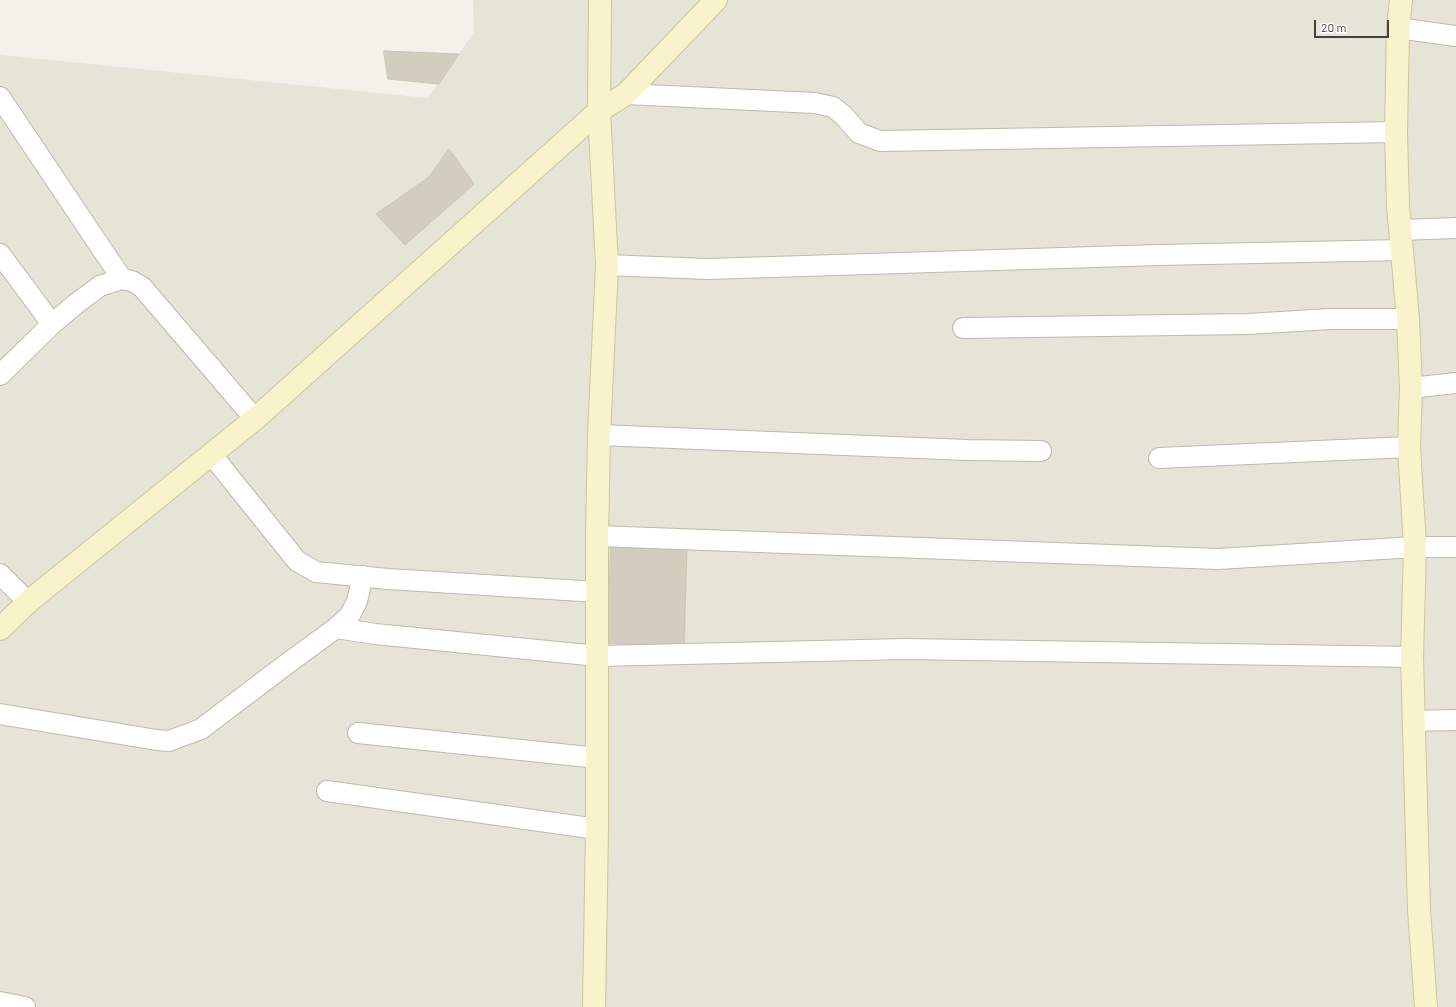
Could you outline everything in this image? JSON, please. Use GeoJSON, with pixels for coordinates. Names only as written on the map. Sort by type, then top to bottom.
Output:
{"type":"FeatureCollection","features":[{"type":"Feature","properties":{"kind":"street"},"geometry":{"type":"LineString","coordinates":[[594,1007],[598,758],[597,536],[599,435],[607,265],[599,110],[600,0]]}},
{"type":"Feature","properties":{"kind":"street"},"geometry":{"type":"LineString","coordinates":[[0,629],[28,602],[255,418],[599,110],[626,94],[716,0]]}},
{"type":"Feature","properties":{"kind":"street"},"geometry":{"type":"LineString","coordinates":[[1401,0],[1398,28],[1396,132],[1401,240],[1408,319],[1410,388],[1409,446],[1415,547],[1412,656],[1419,910],[1426,1007]]}},
{"type":"Feature","properties":{"kind":"street"},"geometry":{"type":"LineString","coordinates":[[1398,28],[1456,36]]}},
{"type":"Feature","properties":{"kind":"street"},"geometry":{"type":"LineString","coordinates":[[626,94],[815,103],[833,107],[844,116],[859,133],[880,141],[1396,132]]}},
{"type":"Feature","properties":{"kind":"street"},"geometry":{"type":"LineString","coordinates":[[0,97],[122,279]]}},
{"type":"Feature","properties":{"kind":"street"},"geometry":{"type":"LineString","coordinates":[[607,265],[707,269],[1143,256],[1401,240],[1456,228]]}},
{"type":"Feature","properties":{"kind":"street"},"geometry":{"type":"LineString","coordinates":[[0,254],[52,324]]}},
{"type":"Feature","properties":{"kind":"street"},"geometry":{"type":"LineString","coordinates":[[0,375],[52,324],[77,303],[100,286],[122,279],[132,281],[142,287],[255,418]]}},
{"type":"Feature","properties":{"kind":"street"},"geometry":{"type":"LineString","coordinates":[[963,328],[1248,324],[1330,319],[1408,319]]}},
{"type":"Feature","properties":{"kind":"street"},"geometry":{"type":"LineString","coordinates":[[1410,388],[1456,383]]}},
{"type":"Feature","properties":{"kind":"street"},"geometry":{"type":"LineString","coordinates":[[599,435],[967,450],[1041,451]]}},
{"type":"Feature","properties":{"kind":"street"},"geometry":{"type":"LineString","coordinates":[[1159,458],[1409,446]]}},
{"type":"Feature","properties":{"kind":"street"},"geometry":{"type":"LineString","coordinates":[[211,454],[297,561],[316,572],[598,592]]}},
{"type":"Feature","properties":{"kind":"street"},"geometry":{"type":"LineString","coordinates":[[597,536],[1218,559],[1415,547],[1456,547]]}},
{"type":"Feature","properties":{"kind":"street"},"geometry":{"type":"LineString","coordinates":[[0,574],[28,602]]}},
{"type":"Feature","properties":{"kind":"street"},"geometry":{"type":"LineString","coordinates":[[0,714],[169,741],[201,729],[336,628],[350,615],[357,601],[363,576]]}},
{"type":"Feature","properties":{"kind":"street"},"geometry":{"type":"LineString","coordinates":[[336,628],[375,634],[598,656],[905,649],[1412,656]]}},
{"type":"Feature","properties":{"kind":"street"},"geometry":{"type":"LineString","coordinates":[[1414,721],[1456,720]]}},
{"type":"Feature","properties":{"kind":"street"},"geometry":{"type":"LineString","coordinates":[[358,733],[598,758]]}},
{"type":"Feature","properties":{"kind":"street"},"geometry":{"type":"LineString","coordinates":[[328,791],[597,829]]}},
{"type":"Feature","properties":{"kind":"street"},"geometry":{"type":"LineString","coordinates":[[0,1002],[25,1007]]}},
{"type":"Feature","properties":{"kind":"shaded area"},"geometry":{"type":"Polygon","coordinates":[[[473,0],[1456,0],[1456,1007],[0,1007],[0,55],[428,98],[474,32],[473,0]]]}},
{"type":"Feature","properties":{"kind":"building"},"geometry":{"type":"Polygon","coordinates":[[[384,51],[459,54],[439,84],[388,79],[384,51]]]}},
{"type":"Feature","properties":{"kind":"building"},"geometry":{"type":"Polygon","coordinates":[[[449,149],[474,184],[405,245],[376,214],[429,177],[449,149]]]}},
{"type":"Feature","properties":{"kind":"building"},"geometry":{"type":"Polygon","coordinates":[[[611,545],[687,548],[684,646],[608,643],[611,545]]]}}]}
